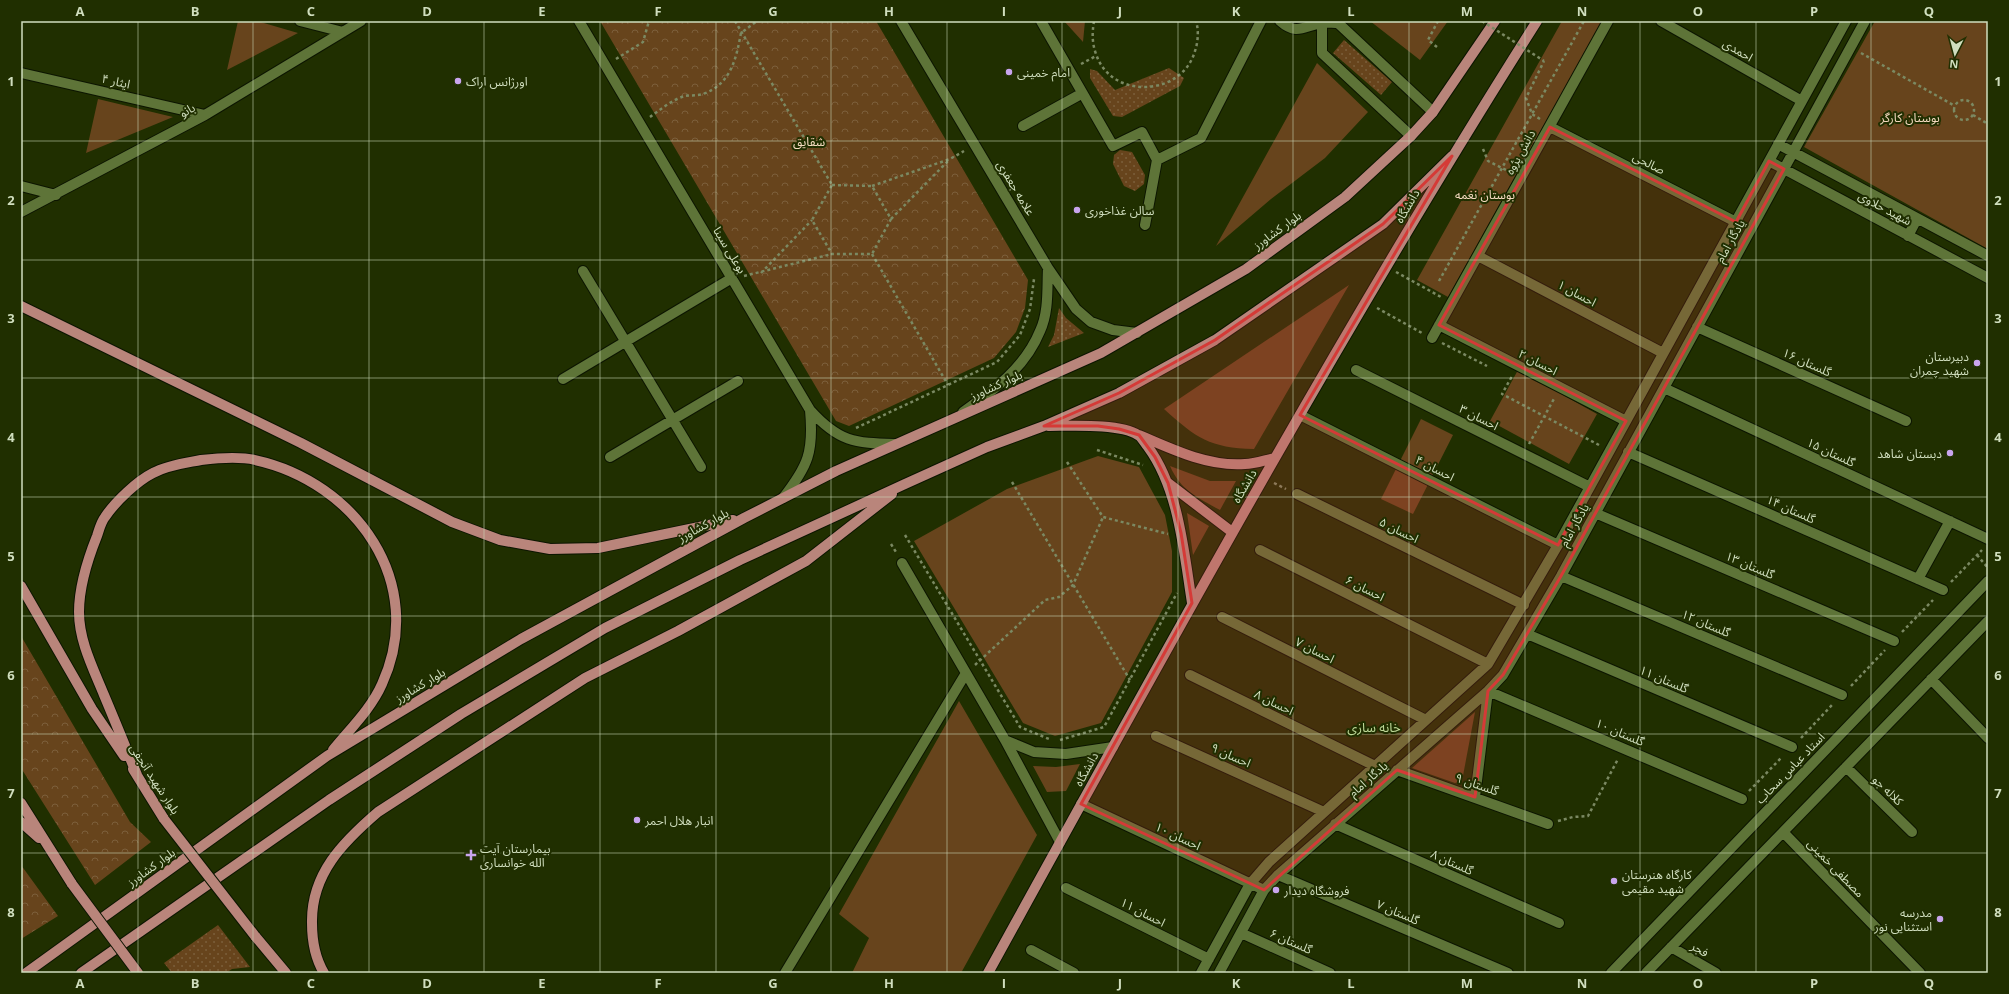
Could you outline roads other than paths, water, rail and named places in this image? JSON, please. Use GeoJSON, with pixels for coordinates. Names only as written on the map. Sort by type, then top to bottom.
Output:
{"type":"FeatureCollection","features":[{"type":"Feature","properties":{"kind":"main road"},"geometry":{"type":"LineString","coordinates":[[1411,136],[1433,112],[1495,21]]}},
{"type":"Feature","properties":{"kind":"main road","name":"دانشگاه"},"geometry":{"type":"LineString","coordinates":[[988,973],[1192,603],[1263,478],[1452,156],[1537,21]]}},
{"type":"Feature","properties":{"kind":"main road","name":"بلوار کشاورز"},"geometry":{"type":"LineString","coordinates":[[26,973],[327,756],[521,639],[744,518],[895,444],[1101,353],[1137,333],[1246,269],[1345,197],[1411,136]]}},
{"type":"Feature","properties":{"kind":"main road"},"geometry":{"type":"LineString","coordinates":[[81,973],[328,800],[475,705],[606,628],[740,560],[905,484],[987,447],[1044,426],[1119,393],[1215,340],[1383,224],[1452,156]]}},
{"type":"Feature","properties":{"kind":"main road"},"geometry":{"type":"LineString","coordinates":[[21,306],[301,443],[452,522],[500,540],[550,549],[598,548],[744,518]]}},
{"type":"Feature","properties":{"kind":"main road"},"geometry":{"type":"LineString","coordinates":[[1044,426],[1098,426],[1138,435],[1175,450],[1222,463],[1244,464],[1275,458]]}},
{"type":"Feature","properties":{"kind":"main road"},"geometry":{"type":"LineString","coordinates":[[1138,435],[1155,457],[1168,483],[1181,533],[1192,603]]}},
{"type":"Feature","properties":{"kind":"main road"},"geometry":{"type":"LineString","coordinates":[[137,775],[85,649],[79,613],[82,582],[91,551],[104,518],[127,493],[153,473],[183,463],[217,458],[254,460],[289,471],[317,486],[349,510],[372,537],[386,563],[395,594],[397,624],[392,658],[382,686],[368,708],[327,756]]}},
{"type":"Feature","properties":{"kind":"main road"},"geometry":{"type":"LineString","coordinates":[[1168,483],[1232,532]]}},
{"type":"Feature","properties":{"kind":"main road"},"geometry":{"type":"LineString","coordinates":[[324,973],[314,950],[312,932],[312,916],[318,882],[337,851],[362,825],[378,812],[585,678],[678,632],[806,561],[905,484]]}},
{"type":"Feature","properties":{"kind":"main road","name":"بلوار شهید آنجفی"},"geometry":{"type":"LineString","coordinates":[[21,586],[92,709],[137,775],[164,819],[255,936],[286,973]]}},
{"type":"Feature","properties":{"kind":"main road"},"geometry":{"type":"LineString","coordinates":[[21,803],[72,884],[138,973]]}},
{"type":"Feature","properties":{"kind":"main road"},"geometry":{"type":"LineString","coordinates":[[21,822],[47,845]]}},
{"type":"Feature","properties":{"kind":"street"},"geometry":{"type":"LineString","coordinates":[[300,21],[343,32]]}},
{"type":"Feature","properties":{"kind":"street","name":"بانو"},"geometry":{"type":"LineString","coordinates":[[21,212],[56,195],[205,115],[360,21]]}},
{"type":"Feature","properties":{"kind":"street","name":"بوعلی سینا"},"geometry":{"type":"LineString","coordinates":[[579,21],[810,410],[825,427],[841,437],[864,443],[895,444]]}},
{"type":"Feature","properties":{"kind":"street","name":"علامه جعفری"},"geometry":{"type":"LineString","coordinates":[[901,21],[1048,268],[1076,309],[1091,322],[1112,330],[1137,333]]}},
{"type":"Feature","properties":{"kind":"street"},"geometry":{"type":"LineString","coordinates":[[1041,21],[1081,94],[1113,146],[1142,132],[1157,160],[1145,225]]}},
{"type":"Feature","properties":{"kind":"street"},"geometry":{"type":"LineString","coordinates":[[1157,160],[1201,138],[1261,21]]}},
{"type":"Feature","properties":{"kind":"street"},"geometry":{"type":"LineString","coordinates":[[1280,21],[1284,25],[1300,29],[1321,22],[1338,23],[1433,112]]}},
{"type":"Feature","properties":{"kind":"street","name":"دانش پژوه"},"geometry":{"type":"LineString","coordinates":[[1432,338],[1608,21]]}},
{"type":"Feature","properties":{"kind":"street","name":"احمدی"},"geometry":{"type":"LineString","coordinates":[[1661,21],[1802,101]]}},
{"type":"Feature","properties":{"kind":"street","name":"یادگار امام"},"geometry":{"type":"LineString","coordinates":[[1201,973],[1250,884],[1268,862],[1488,664],[1558,545],[1846,21]]}},
{"type":"Feature","properties":{"kind":"street","name":"یادگار امام"},"geometry":{"type":"LineString","coordinates":[[1219,973],[1264,890],[1278,875],[1488,691],[1503,675],[1561,576],[1866,21]]}},
{"type":"Feature","properties":{"kind":"street"},"geometry":{"type":"LineString","coordinates":[[1321,22],[1322,52],[1411,136]]}},
{"type":"Feature","properties":{"kind":"street","name":"ایثار ۴"},"geometry":{"type":"LineString","coordinates":[[21,73],[205,115]]}},
{"type":"Feature","properties":{"kind":"street"},"geometry":{"type":"LineString","coordinates":[[1023,126],[1081,94]]}},
{"type":"Feature","properties":{"kind":"street","name":"صالحی"},"geometry":{"type":"LineString","coordinates":[[1550,127],[1736,222]]}},
{"type":"Feature","properties":{"kind":"street","name":"شهید حلاوی"},"geometry":{"type":"LineString","coordinates":[[1778,144],[1988,256]]}},
{"type":"Feature","properties":{"kind":"street","name":"شهید حلاوی"},"geometry":{"type":"LineString","coordinates":[[1769,161],[1988,278]]}},
{"type":"Feature","properties":{"kind":"street"},"geometry":{"type":"LineString","coordinates":[[21,186],[56,195]]}},
{"type":"Feature","properties":{"kind":"street"},"geometry":{"type":"LineString","coordinates":[[1908,236],[1917,218]]}},
{"type":"Feature","properties":{"kind":"street","name":"احسان ۱"},"geometry":{"type":"LineString","coordinates":[[1478,256],[1663,353]]}},
{"type":"Feature","properties":{"kind":"street"},"geometry":{"type":"LineString","coordinates":[[957,417],[1010,376],[1027,356],[1041,330],[1047,302],[1048,268]]}},
{"type":"Feature","properties":{"kind":"street"},"geometry":{"type":"LineString","coordinates":[[584,271],[701,467]]}},
{"type":"Feature","properties":{"kind":"street"},"geometry":{"type":"LineString","coordinates":[[563,379],[732,278]]}},
{"type":"Feature","properties":{"kind":"street","name":"احسان ۲"},"geometry":{"type":"LineString","coordinates":[[1439,326],[1626,421]]}},
{"type":"Feature","properties":{"kind":"street","name":"گلستان ۱۶"},"geometry":{"type":"LineString","coordinates":[[1697,327],[1906,421]]}},
{"type":"Feature","properties":{"kind":"street","name":"احسان ۳"},"geometry":{"type":"LineString","coordinates":[[1356,370],[1590,487]]}},
{"type":"Feature","properties":{"kind":"street"},"geometry":{"type":"LineString","coordinates":[[610,457],[738,381]]}},
{"type":"Feature","properties":{"kind":"street","name":"گلستان ۱۵"},"geometry":{"type":"LineString","coordinates":[[1664,388],[1988,539]]}},
{"type":"Feature","properties":{"kind":"street"},"geometry":{"type":"LineString","coordinates":[[783,498],[801,474],[810,453],[812,433],[810,410]]}},
{"type":"Feature","properties":{"kind":"street","name":"احسان ۴"},"geometry":{"type":"LineString","coordinates":[[1300,415],[1558,545]]}},
{"type":"Feature","properties":{"kind":"street","name":"گلستان ۱۴"},"geometry":{"type":"LineString","coordinates":[[1628,452],[1943,590]]}},
{"type":"Feature","properties":{"kind":"street","name":"احسان ۵"},"geometry":{"type":"LineString","coordinates":[[1297,494],[1524,605]]}},
{"type":"Feature","properties":{"kind":"street","name":"گلستان ۱۳"},"geometry":{"type":"LineString","coordinates":[[1595,513],[1894,641]]}},
{"type":"Feature","properties":{"kind":"street"},"geometry":{"type":"LineString","coordinates":[[1918,579],[1950,522]]}},
{"type":"Feature","properties":{"kind":"street","name":"احسان ۶"},"geometry":{"type":"LineString","coordinates":[[1260,550],[1488,664]]}},
{"type":"Feature","properties":{"kind":"street"},"geometry":{"type":"LineString","coordinates":[[902,563],[1005,740],[1060,842]]}},
{"type":"Feature","properties":{"kind":"street","name":"گلستان ۱۲"},"geometry":{"type":"LineString","coordinates":[[1561,576],[1842,695]]}},
{"type":"Feature","properties":{"kind":"street","name":"استاد عباس سحاب"},"geometry":{"type":"LineString","coordinates":[[1611,973],[1988,581]]}},
{"type":"Feature","properties":{"kind":"street","name":"احسان ۷"},"geometry":{"type":"LineString","coordinates":[[1222,617],[1426,720]]}},
{"type":"Feature","properties":{"kind":"street"},"geometry":{"type":"LineString","coordinates":[[1646,973],[1988,621]]}},
{"type":"Feature","properties":{"kind":"street","name":"گلستان ۱۱"},"geometry":{"type":"LineString","coordinates":[[1527,634],[1792,747]]}},
{"type":"Feature","properties":{"kind":"street"},"geometry":{"type":"LineString","coordinates":[[785,973],[966,673]]}},
{"type":"Feature","properties":{"kind":"street","name":"احسان ۸"},"geometry":{"type":"LineString","coordinates":[[1190,675],[1375,766]]}},
{"type":"Feature","properties":{"kind":"street"},"geometry":{"type":"LineString","coordinates":[[1931,679],[1988,738]]}},
{"type":"Feature","properties":{"kind":"street"},"geometry":{"type":"LineString","coordinates":[[1475,797],[1488,691]]}},
{"type":"Feature","properties":{"kind":"street","name":"گلستان ۱۰"},"geometry":{"type":"LineString","coordinates":[[1488,691],[1742,799]]}},
{"type":"Feature","properties":{"kind":"street","name":"احسان ۹"},"geometry":{"type":"LineString","coordinates":[[1156,736],[1324,812]]}},
{"type":"Feature","properties":{"kind":"street"},"geometry":{"type":"LineString","coordinates":[[1005,740],[1034,752],[1066,754],[1113,747]]}},
{"type":"Feature","properties":{"kind":"street","name":"کلاله جو"},"geometry":{"type":"LineString","coordinates":[[1846,767],[1912,832]]}},
{"type":"Feature","properties":{"kind":"street","name":"گلستان ۹"},"geometry":{"type":"LineString","coordinates":[[1397,770],[1548,824]]}},
{"type":"Feature","properties":{"kind":"street","name":"احسان ۱۰"},"geometry":{"type":"LineString","coordinates":[[1081,804],[1264,890]]}},
{"type":"Feature","properties":{"kind":"street","name":"گلستان ۸"},"geometry":{"type":"LineString","coordinates":[[1335,824],[1559,922]]}},
{"type":"Feature","properties":{"kind":"street","name":"مصطفی خمینی"},"geometry":{"type":"LineString","coordinates":[[1784,832],[1920,973]]}},
{"type":"Feature","properties":{"kind":"street","name":"گلستان ۷"},"geometry":{"type":"LineString","coordinates":[[1278,875],[1508,973]]}},
{"type":"Feature","properties":{"kind":"street","name":"احسان ۱۱"},"geometry":{"type":"LineString","coordinates":[[1066,888],[1209,959]]}},
{"type":"Feature","properties":{"kind":"street","name":"گلستان ۶"},"geometry":{"type":"LineString","coordinates":[[1241,933],[1330,973]]}},
{"type":"Feature","properties":{"kind":"street","name":"فجر"},"geometry":{"type":"LineString","coordinates":[[1671,948],[1716,973]]}},
{"type":"Feature","properties":{"kind":"street"},"geometry":{"type":"LineString","coordinates":[[1031,950],[1074,973]]}},
{"type":"Feature","properties":{"kind":"place","name":"امام خمینی"},"geometry":{"type":"Point","coordinates":[1009,72]}},
{"type":"Feature","properties":{"kind":"place","name":"اورژانس اراک"},"geometry":{"type":"Point","coordinates":[458,81]}},
{"type":"Feature","properties":{"kind":"place","name":"سالن غذاخوری"},"geometry":{"type":"Point","coordinates":[1077,210]}},
{"type":"Feature","properties":{"kind":"place","name":"دبیرستان شهید چمران"},"geometry":{"type":"Point","coordinates":[1977,363]}},
{"type":"Feature","properties":{"kind":"place","name":"دبستان شاهد"},"geometry":{"type":"Point","coordinates":[1950,453]}},
{"type":"Feature","properties":{"kind":"place","name":"انبار هلال احمر"},"geometry":{"type":"Point","coordinates":[637,820]}},
{"type":"Feature","properties":{"kind":"place","name":"بیمارستان آیت الله خوانساری"},"geometry":{"type":"Point","coordinates":[471,855]}},
{"type":"Feature","properties":{"kind":"place","name":"کارگاه هنرستان شهید مقیمی"},"geometry":{"type":"Point","coordinates":[1614,881]}},
{"type":"Feature","properties":{"kind":"place","name":"فروشگاه دیدار"},"geometry":{"type":"Point","coordinates":[1276,890]}},
{"type":"Feature","properties":{"kind":"place","name":"مدرسه استثنایی نور"},"geometry":{"type":"Point","coordinates":[1940,919]}},
{"type":"Feature","properties":{"kind":"district","name":"خانه سازی"},"geometry":{"type":"Point","coordinates":[1374,727]}},
{"type":"Feature","properties":{"kind":"park label","name":"بوستان کارگر"},"geometry":{"type":"Point","coordinates":[1910,117]}},
{"type":"Feature","properties":{"kind":"park label","name":"شقایق"},"geometry":{"type":"Point","coordinates":[809,141]}},
{"type":"Feature","properties":{"kind":"park label","name":"بوستان نغمه"},"geometry":{"type":"Point","coordinates":[1485,194]}}]}
